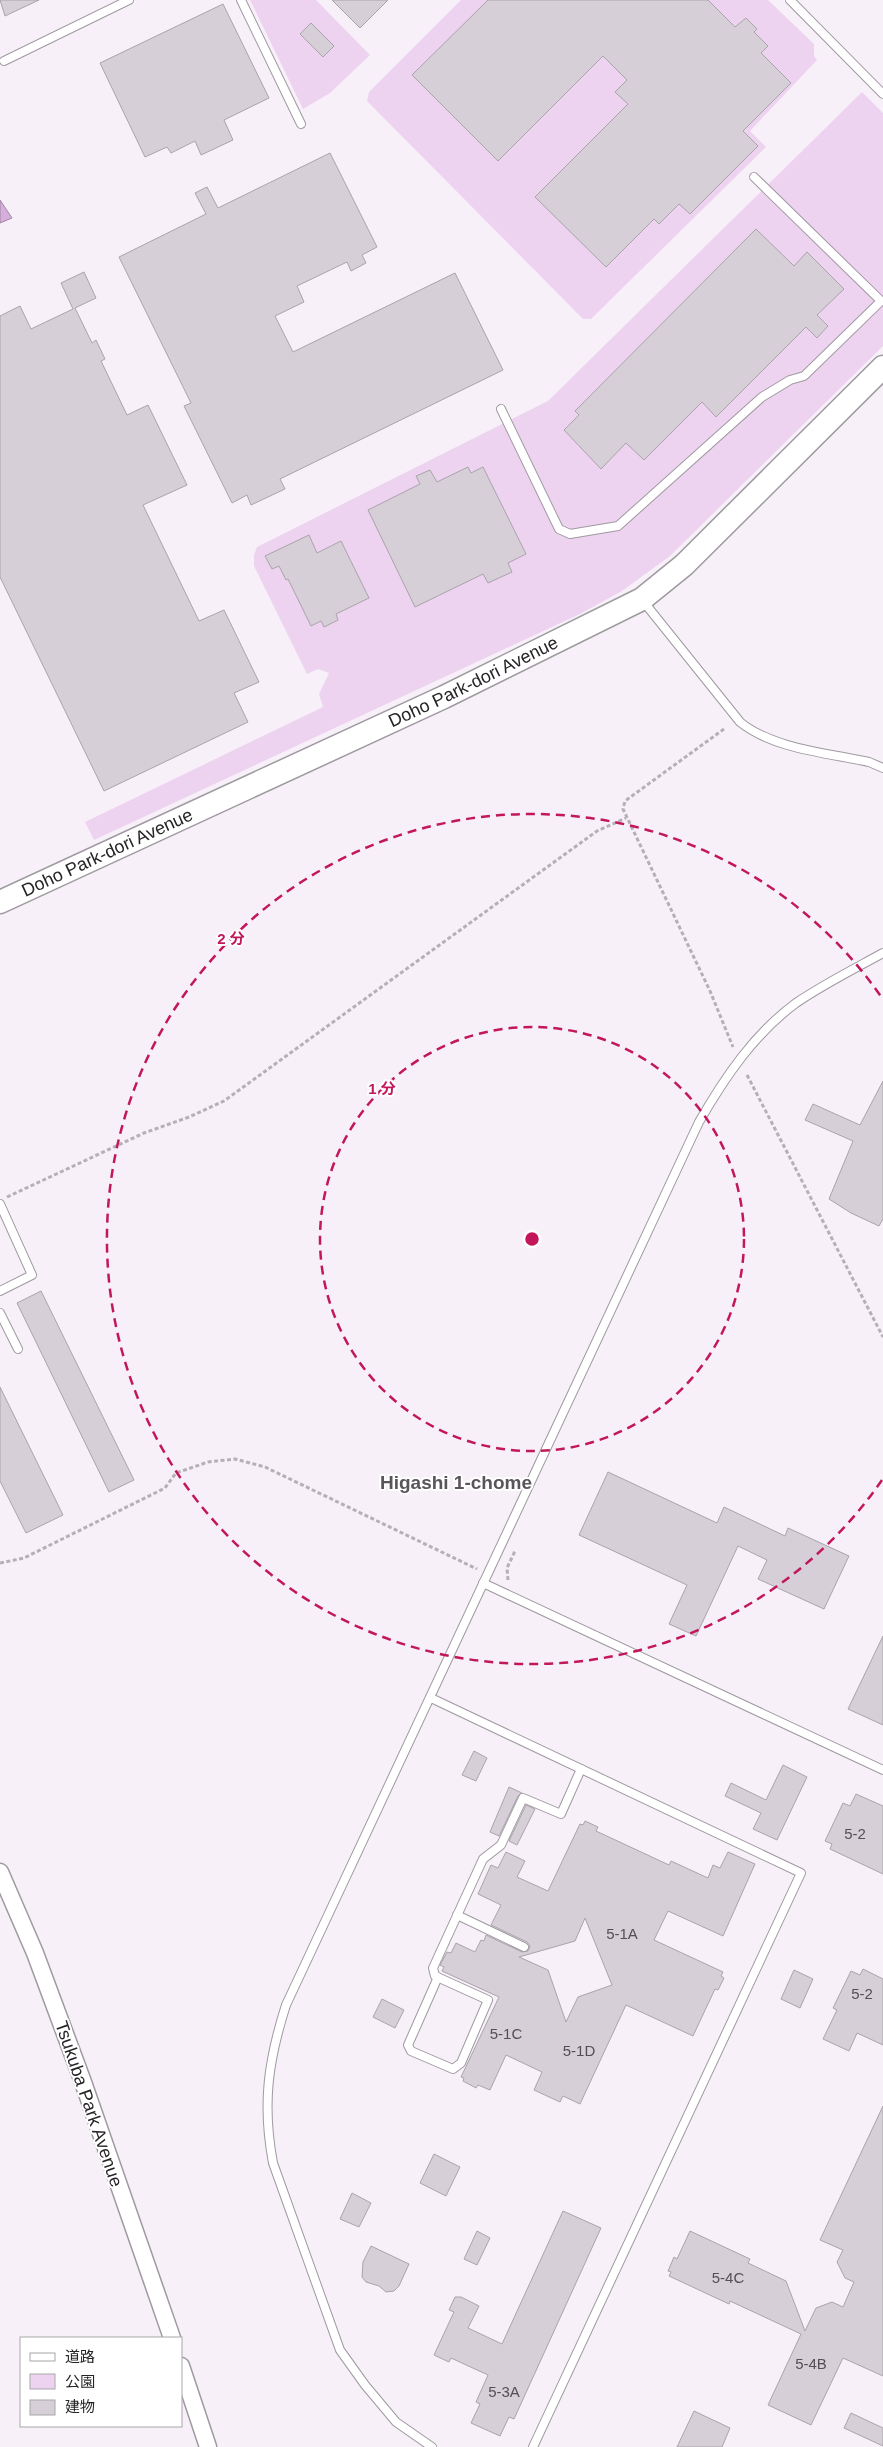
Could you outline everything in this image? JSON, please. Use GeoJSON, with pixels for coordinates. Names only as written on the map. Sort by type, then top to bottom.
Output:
{"type":"FeatureCollection","features":[{"type":"Feature","properties":{"kind":"street","name":"Doho Park-dori Avenue"},"geometry":{"type":"LineString","coordinates":[[0,902],[444,697],[642,599],[684,565],[883,367]]}},
{"type":"Feature","properties":{"kind":"street","name":"Tsukuba Park Avenue"},"geometry":{"type":"LineString","coordinates":[[0,1872],[35,1953],[76,2063],[172,2337]]}},
{"type":"Feature","properties":{"kind":"street"},"geometry":{"type":"LineString","coordinates":[[182,2369],[208,2447]]}},
{"type":"Feature","properties":{"kind":"lane"},"geometry":{"type":"LineString","coordinates":[[4,61],[129,0]]}},
{"type":"Feature","properties":{"kind":"lane"},"geometry":{"type":"LineString","coordinates":[[241,0],[301,124]]}},
{"type":"Feature","properties":{"kind":"lane"},"geometry":{"type":"LineString","coordinates":[[790,0],[883,94]]}},
{"type":"Feature","properties":{"kind":"lane"},"geometry":{"type":"LineString","coordinates":[[501,409],[559,529],[570,534],[618,526],[762,397],[790,380],[804,376],[881,301],[754,177]]}},
{"type":"Feature","properties":{"kind":"lane"},"geometry":{"type":"LineString","coordinates":[[642,599],[740,722],[752,732],[768,740],[869,762],[883,768]]}},
{"type":"Feature","properties":{"kind":"lane"},"geometry":{"type":"LineString","coordinates":[[432,2447],[396,2422],[364,2385],[340,2350],[273,2163],[268,2140],[266,2089],[277,2033],[286,2005],[699,1122],[714,1096],[741,1058],[772,1023],[819,988],[883,953]]}},
{"type":"Feature","properties":{"kind":"lane"},"geometry":{"type":"LineString","coordinates":[[0,1202],[32,1275],[0,1291]]}},
{"type":"Feature","properties":{"kind":"lane"},"geometry":{"type":"LineString","coordinates":[[0,1313],[18,1349]]}},
{"type":"Feature","properties":{"kind":"lane"},"geometry":{"type":"LineString","coordinates":[[483,1584],[883,1770]]}},
{"type":"Feature","properties":{"kind":"lane"},"geometry":{"type":"LineString","coordinates":[[430,1698],[802,1873],[533,2447]]}},
{"type":"Feature","properties":{"kind":"lane"},"geometry":{"type":"LineString","coordinates":[[438,1977],[408,2045],[411,2051],[453,2069],[461,2063],[488,2000],[438,1977],[435,1976],[433,1968],[483,1859],[501,1845],[523,1798],[561,1814],[581,1769]]}},
{"type":"Feature","properties":{"kind":"lane"},"geometry":{"type":"LineString","coordinates":[[457,1915],[524,1947]]}},
{"type":"Feature","properties":{"kind":"path"},"geometry":{"type":"LineString","coordinates":[[724,729],[625,801],[623,809],[710,991],[733,1047]]}},
{"type":"Feature","properties":{"kind":"path"},"geometry":{"type":"LineString","coordinates":[[0,1202],[144,1133],[190,1117],[224,1101],[581,843],[597,832],[626,818]]}},
{"type":"Feature","properties":{"kind":"path"},"geometry":{"type":"LineString","coordinates":[[747,1075],[883,1337]]}},
{"type":"Feature","properties":{"kind":"path"},"geometry":{"type":"LineString","coordinates":[[0,1563],[24,1558],[165,1488],[176,1473],[208,1462],[235,1459],[265,1467],[487,1574]]}},
{"type":"Feature","properties":{"kind":"green space"},"geometry":{"type":"Polygon","coordinates":[[[250,0],[316,0],[370,55],[330,93],[303,109],[250,0]]]}},
{"type":"Feature","properties":{"kind":"green space"},"geometry":{"type":"Polygon","coordinates":[[[461,0],[768,0],[814,44],[814,56],[817,60],[750,131],[766,147],[591,319],[583,319],[367,101],[369,92],[461,0]]]}},
{"type":"Feature","properties":{"kind":"green space"},"geometry":{"type":"Polygon","coordinates":[[[862,92],[883,113],[883,346],[670,556],[622,591],[580,614],[94,840],[85,822],[323,707],[319,694],[329,673],[318,669],[307,674],[254,566],[254,555],[257,547],[548,401],[862,92]]]}},
{"type":"Feature","properties":{"kind":"shaded area"},"geometry":{"type":"Polygon","coordinates":[[[0,200],[12,218],[0,223],[0,200]]]}},
{"type":"Feature","properties":{"kind":"building"},"geometry":{"type":"Polygon","coordinates":[[[0,0],[39,0],[5,16],[0,0]]]}},
{"type":"Feature","properties":{"kind":"building"},"geometry":{"type":"Polygon","coordinates":[[[332,0],[388,0],[360,28],[332,0]]]}},
{"type":"Feature","properties":{"kind":"building"},"geometry":{"type":"Polygon","coordinates":[[[488,0],[708,0],[735,27],[746,18],[757,29],[754,32],[768,46],[761,53],[791,83],[743,131],[758,146],[690,214],[679,204],[659,224],[654,219],[606,267],[535,197],[628,104],[615,92],[627,80],[603,56],[498,161],[412,75],[488,0]]]}},
{"type":"Feature","properties":{"kind":"building"},"geometry":{"type":"Polygon","coordinates":[[[223,4],[269,98],[224,120],[233,140],[201,155],[195,141],[171,153],[167,147],[145,157],[100,63],[223,4]]]}},
{"type":"Feature","properties":{"kind":"building"},"geometry":{"type":"Polygon","coordinates":[[[311,23],[334,46],[323,57],[300,34],[311,23]]]}},
{"type":"Feature","properties":{"kind":"building"},"geometry":{"type":"Polygon","coordinates":[[[330,153],[377,247],[362,255],[366,263],[351,271],[347,262],[297,286],[304,302],[275,316],[293,352],[455,273],[503,370],[280,479],[285,489],[251,505],[247,495],[232,503],[184,406],[191,403],[119,257],[206,214],[195,193],[207,187],[218,208],[330,153]]]}},
{"type":"Feature","properties":{"kind":"building"},"geometry":{"type":"Polygon","coordinates":[[[756,229],[794,266],[807,252],[844,289],[817,315],[828,326],[817,338],[806,327],[716,417],[702,402],[644,460],[626,443],[601,469],[564,430],[579,415],[575,411],[756,229]]]}},
{"type":"Feature","properties":{"kind":"building"},"geometry":{"type":"Polygon","coordinates":[[[84,272],[96,298],[75,308],[92,343],[96,340],[105,359],[101,361],[127,415],[148,405],[187,485],[143,505],[199,621],[224,610],[259,682],[234,693],[248,722],[104,791],[0,577],[0,316],[20,306],[31,329],[73,309],[61,283],[84,272]]]}},
{"type":"Feature","properties":{"kind":"building"},"geometry":{"type":"Polygon","coordinates":[[[468,467],[471,473],[483,467],[526,554],[508,563],[512,572],[488,583],[483,574],[415,607],[368,510],[420,484],[416,476],[430,470],[437,482],[468,467]]]}},
{"type":"Feature","properties":{"kind":"building"},"geometry":{"type":"Polygon","coordinates":[[[309,535],[317,553],[341,541],[369,598],[336,614],[338,620],[324,627],[321,621],[311,626],[288,579],[286,580],[279,566],[272,569],[265,556],[309,535]]]}},
{"type":"Feature","properties":{"kind":"building"},"geometry":{"type":"Polygon","coordinates":[[[883,1081],[883,1219],[879,1226],[851,1213],[829,1199],[853,1141],[805,1120],[813,1104],[860,1125],[883,1081]]]}},
{"type":"Feature","properties":{"kind":"building"},"geometry":{"type":"Polygon","coordinates":[[[41,1291],[134,1480],[109,1492],[17,1303],[41,1291]]]}},
{"type":"Feature","properties":{"kind":"building"},"geometry":{"type":"Polygon","coordinates":[[[0,1387],[63,1515],[26,1533],[0,1481],[0,1387]]]}},
{"type":"Feature","properties":{"kind":"building"},"geometry":{"type":"Polygon","coordinates":[[[608,1472],[717,1523],[724,1507],[785,1536],[788,1528],[849,1556],[824,1609],[758,1579],[767,1560],[738,1546],[696,1636],[669,1624],[687,1585],[579,1535],[608,1472]]]}},
{"type":"Feature","properties":{"kind":"building"},"geometry":{"type":"Polygon","coordinates":[[[883,1636],[883,1725],[848,1709],[883,1636]]]}},
{"type":"Feature","properties":{"kind":"building"},"geometry":{"type":"Polygon","coordinates":[[[474,1751],[487,1758],[476,1781],[462,1775],[474,1751]]]}},
{"type":"Feature","properties":{"kind":"building"},"geometry":{"type":"Polygon","coordinates":[[[783,1765],[807,1777],[777,1840],[753,1829],[761,1813],[725,1796],[731,1783],[766,1800],[783,1765]]]}},
{"type":"Feature","properties":{"kind":"building"},"geometry":{"type":"Polygon","coordinates":[[[509,1787],[522,1793],[518,1796],[499,1836],[490,1832],[509,1787]]]}},
{"type":"Feature","properties":{"kind":"building"},"geometry":{"type":"Polygon","coordinates":[[[856,1794],[883,1806],[883,1874],[830,1849],[832,1844],[825,1841],[843,1803],[850,1806],[856,1794]]]}},
{"type":"Feature","properties":{"kind":"building"},"geometry":{"type":"Polygon","coordinates":[[[526,1805],[535,1809],[517,1845],[509,1841],[526,1805]]]}},
{"type":"Feature","properties":{"kind":"building"},"geometry":{"type":"Polygon","coordinates":[[[585,1821],[598,1827],[596,1831],[669,1865],[671,1861],[708,1878],[713,1865],[720,1868],[728,1852],[755,1864],[723,1936],[668,1911],[654,1940],[723,1972],[721,1976],[724,1978],[718,1990],[715,1989],[693,2036],[626,2005],[580,2104],[563,2096],[560,2102],[534,2090],[542,2072],[506,2055],[490,2090],[478,2085],[476,2088],[463,2081],[464,2078],[461,2077],[499,1997],[442,1971],[444,1967],[440,1965],[447,1952],[451,1953],[456,1943],[475,1952],[481,1940],[484,1941],[486,1935],[522,1952],[528,1951],[530,1946],[527,1942],[491,1925],[501,1905],[478,1894],[491,1865],[498,1868],[506,1852],[525,1861],[517,1877],[548,1891],[580,1824],[583,1825],[585,1821]],[[585,1918],[575,1941],[519,1957],[548,1970],[566,2022],[578,1997],[612,1985],[585,1918]]]}},
{"type":"Feature","properties":{"kind":"building"},"geometry":{"type":"Polygon","coordinates":[[[863,1969],[883,1979],[883,2045],[857,2033],[849,2051],[823,2039],[837,2010],[833,2008],[851,1971],[860,1975],[863,1969]]]}},
{"type":"Feature","properties":{"kind":"building"},"geometry":{"type":"Polygon","coordinates":[[[794,1970],[813,1979],[800,2008],[781,1999],[794,1970]]]}},
{"type":"Feature","properties":{"kind":"building"},"geometry":{"type":"Polygon","coordinates":[[[382,1999],[404,2010],[395,2028],[373,2017],[382,1999]]]}},
{"type":"Feature","properties":{"kind":"building"},"geometry":{"type":"Polygon","coordinates":[[[883,2106],[883,2376],[843,2358],[811,2425],[768,2405],[801,2334],[730,2301],[729,2304],[669,2276],[671,2272],[668,2271],[674,2257],[677,2259],[690,2231],[750,2259],[748,2263],[786,2281],[805,2331],[816,2308],[832,2302],[843,2307],[854,2282],[845,2278],[837,2262],[843,2250],[820,2240],[883,2106]]]}},
{"type":"Feature","properties":{"kind":"building"},"geometry":{"type":"Polygon","coordinates":[[[434,2154],[460,2167],[446,2196],[420,2183],[434,2154]]]}},
{"type":"Feature","properties":{"kind":"building"},"geometry":{"type":"Polygon","coordinates":[[[352,2193],[371,2203],[359,2227],[340,2219],[352,2193]]]}},
{"type":"Feature","properties":{"kind":"building"},"geometry":{"type":"Polygon","coordinates":[[[563,2211],[601,2228],[514,2419],[509,2417],[500,2436],[471,2423],[480,2404],[476,2402],[488,2375],[451,2358],[449,2362],[434,2355],[454,2312],[449,2310],[455,2297],[461,2297],[479,2306],[468,2328],[502,2344],[563,2211]]]}},
{"type":"Feature","properties":{"kind":"building"},"geometry":{"type":"Polygon","coordinates":[[[477,2231],[490,2238],[477,2265],[464,2259],[477,2231]]]}},
{"type":"Feature","properties":{"kind":"building"},"geometry":{"type":"Polygon","coordinates":[[[371,2246],[409,2264],[399,2286],[394,2291],[386,2292],[379,2286],[366,2282],[362,2277],[363,2262],[371,2246]]]}},
{"type":"Feature","properties":{"kind":"building"},"geometry":{"type":"Polygon","coordinates":[[[694,2411],[730,2428],[722,2447],[677,2447],[694,2411]]]}},
{"type":"Feature","properties":{"kind":"building"},"geometry":{"type":"Polygon","coordinates":[[[851,2413],[883,2428],[883,2446],[844,2428],[851,2413]]]}},
{"type":"Feature","properties":{"kind":"district","name":"Higashi 1-chome"},"geometry":{"type":"Point","coordinates":[456,1482]}}]}
